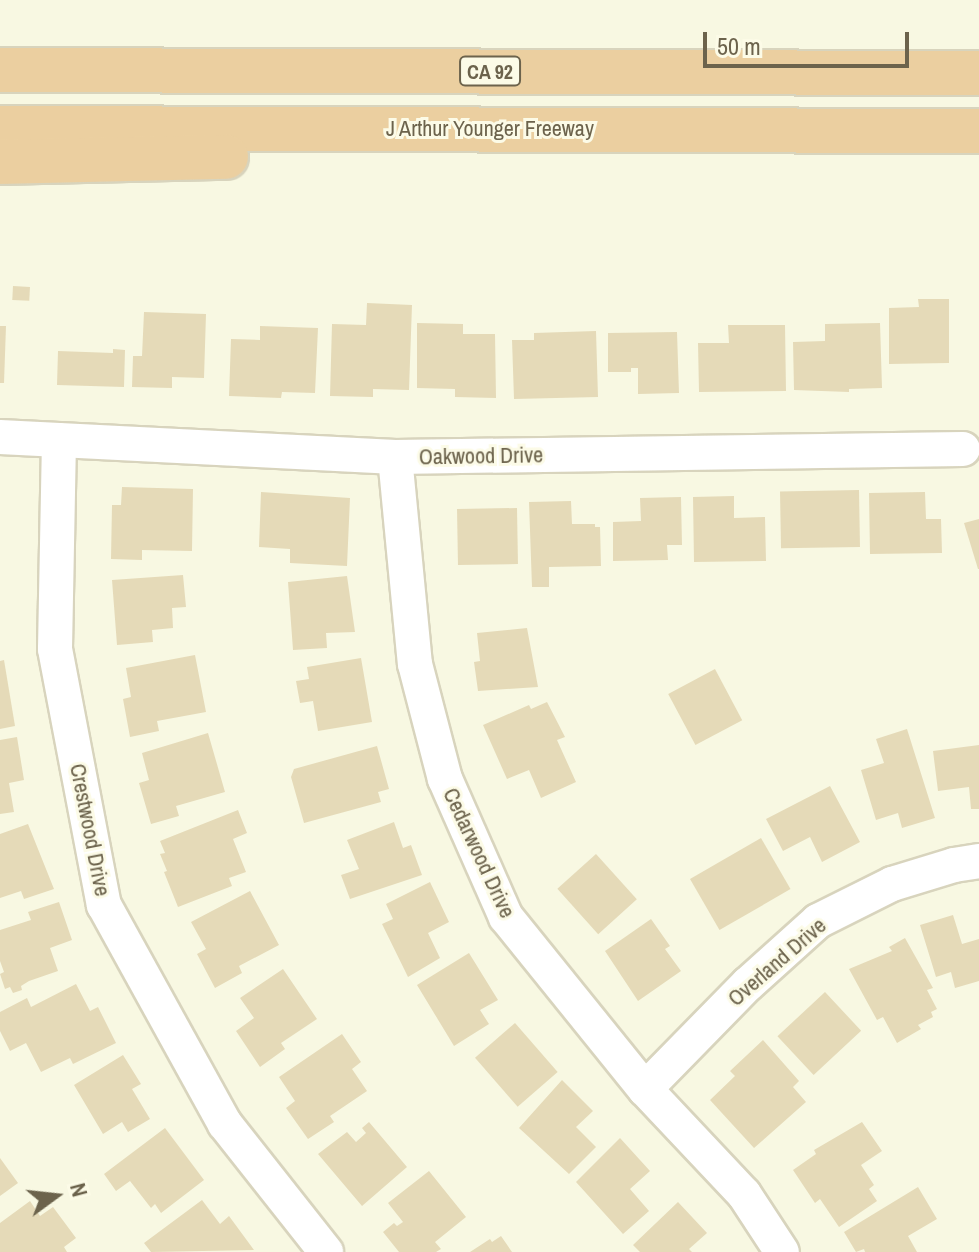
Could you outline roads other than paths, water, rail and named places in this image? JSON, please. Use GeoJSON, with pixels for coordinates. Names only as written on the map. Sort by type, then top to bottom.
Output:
{"type":"FeatureCollection","features":[{"type":"Feature","properties":{"kind":"highway","name":"CA 92"},"geometry":{"type":"LineString","coordinates":[[0,70],[979,73]]}},
{"type":"Feature","properties":{"kind":"highway","name":"J Arthur Younger Freeway"},"geometry":{"type":"LineString","coordinates":[[0,128],[979,131]]}},
{"type":"Feature","properties":{"kind":"highway"},"geometry":{"type":"LineString","coordinates":[[0,162],[272,155],[594,129]]}},
{"type":"Feature","properties":{"kind":"street","name":"Oakwood Drive"},"geometry":{"type":"LineString","coordinates":[[0,437],[395,457],[963,449]]}},
{"type":"Feature","properties":{"kind":"street","name":"Crestwood Drive"},"geometry":{"type":"LineString","coordinates":[[59,440],[55,649],[104,905],[225,1124],[326,1252]]}},
{"type":"Feature","properties":{"kind":"street","name":"Cedarwood Drive"},"geometry":{"type":"LineString","coordinates":[[395,457],[415,664],[445,779],[506,917],[645,1089],[744,1194],[782,1252]]}},
{"type":"Feature","properties":{"kind":"street","name":"Overland Drive"},"geometry":{"type":"LineString","coordinates":[[645,1089],[748,984],[818,921],[892,884],[979,861]]}}]}
